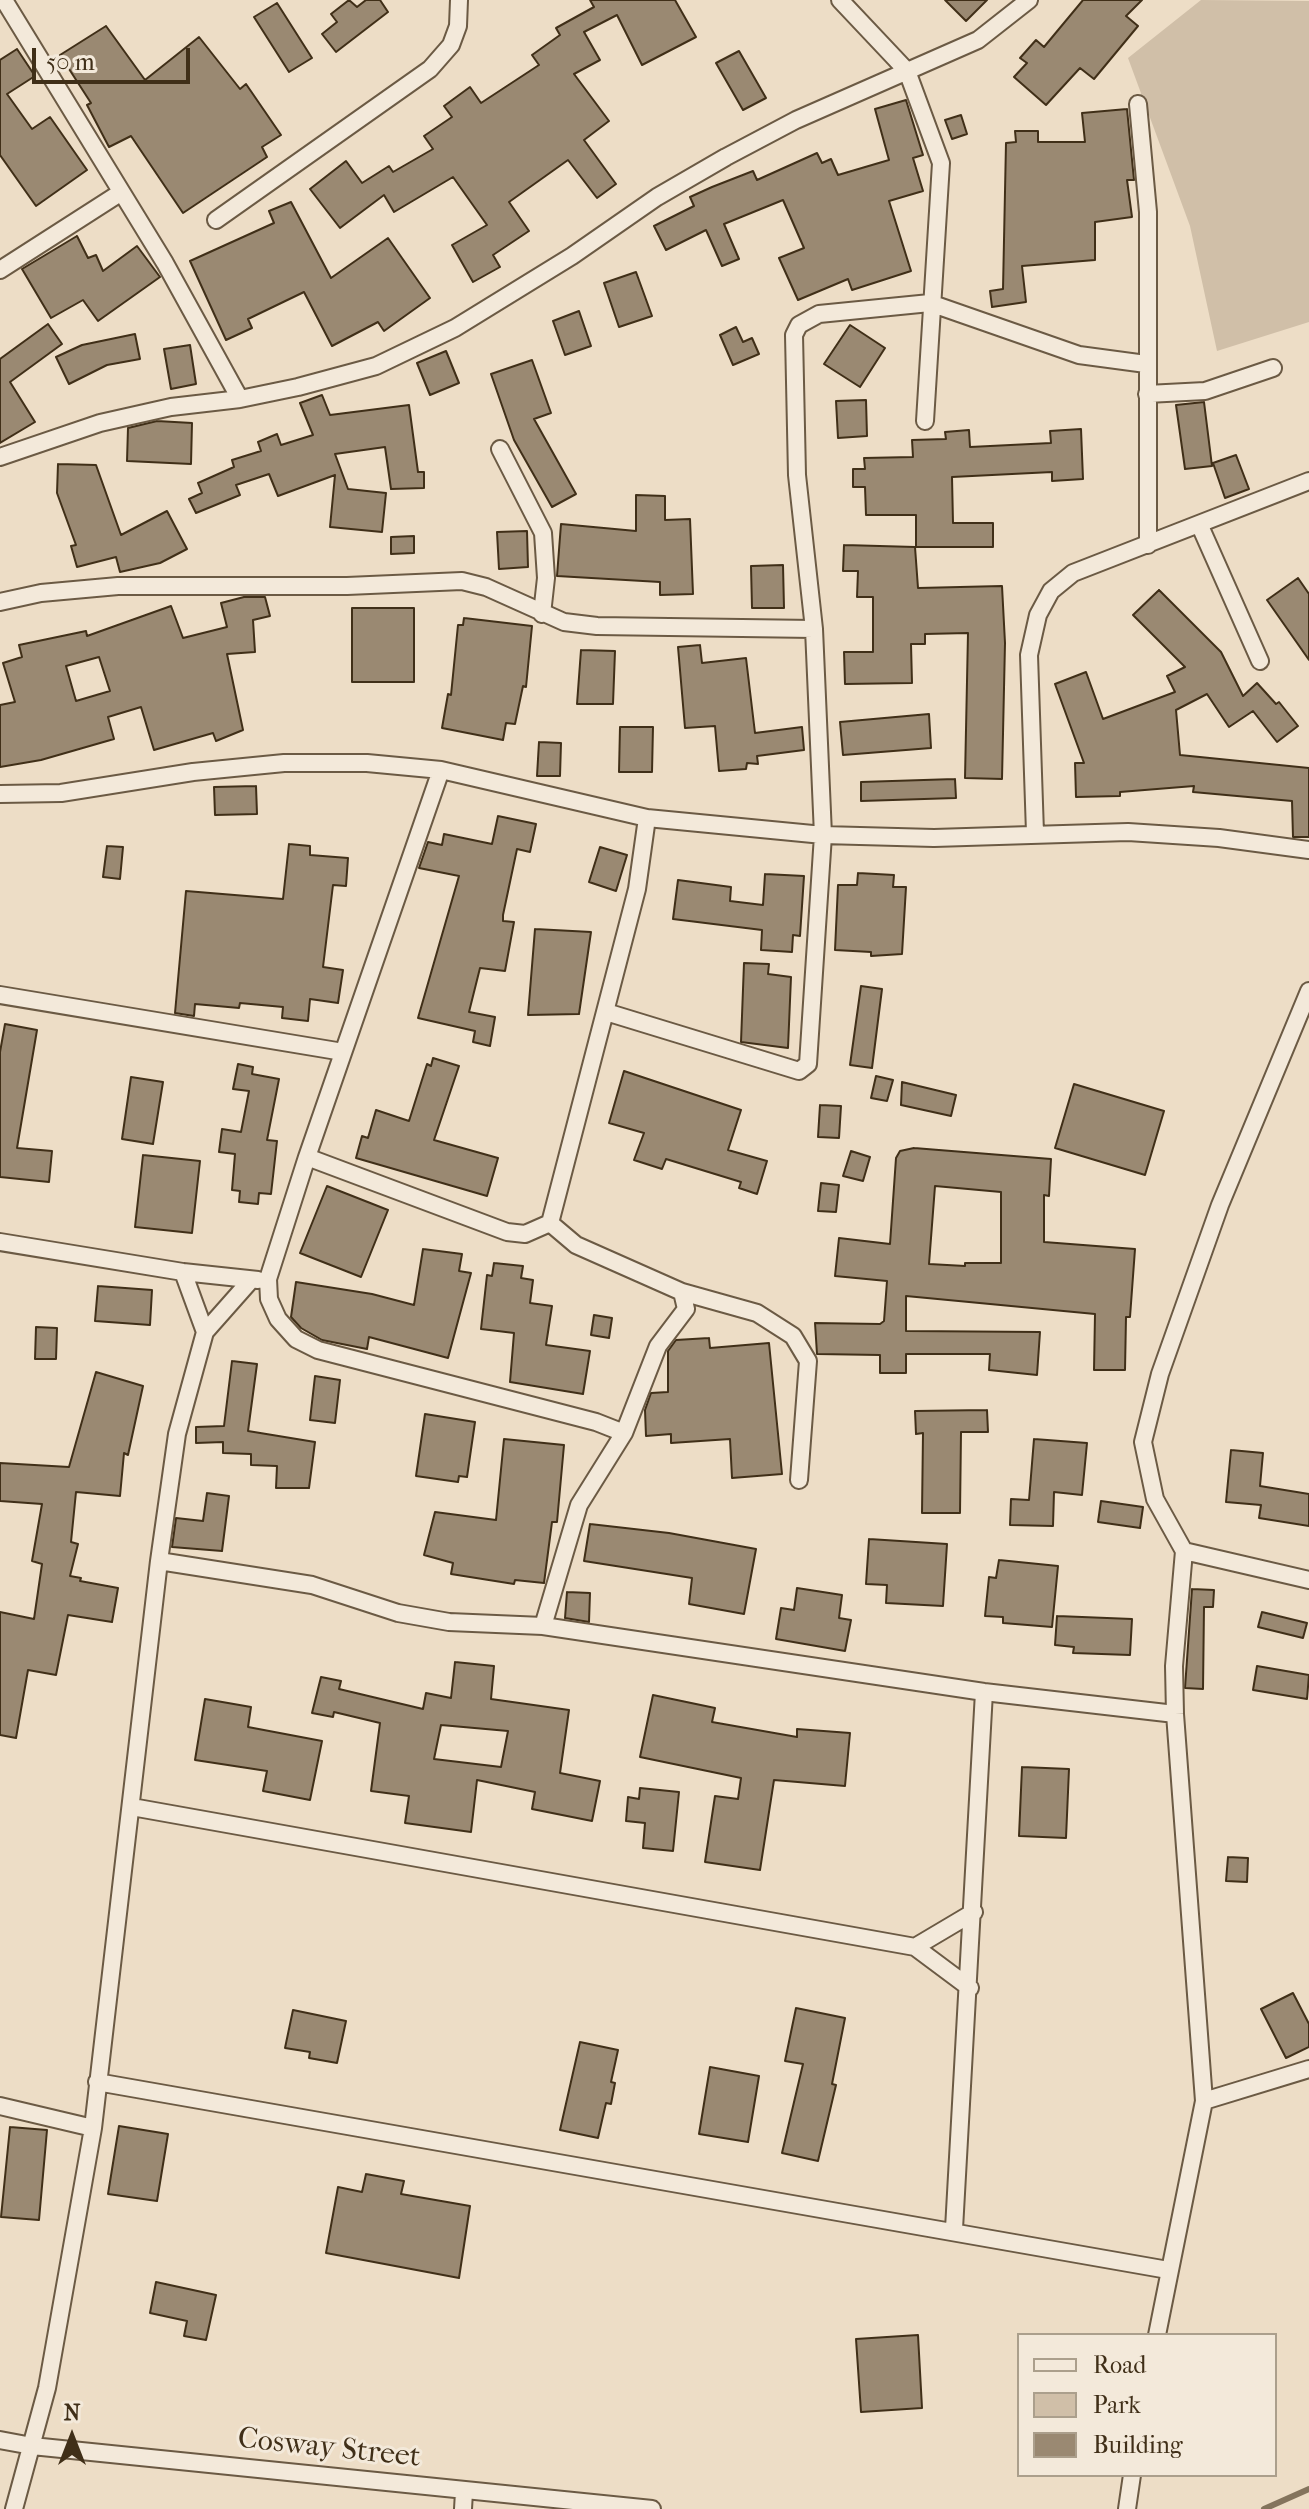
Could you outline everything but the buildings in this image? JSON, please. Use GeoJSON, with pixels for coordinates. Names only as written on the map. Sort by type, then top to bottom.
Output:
{"type":"FeatureCollection","features":[{"type":"Feature","properties":{"kind":"street"},"geometry":{"type":"LineString","coordinates":[[4,0],[173,277],[240,399]]}},
{"type":"Feature","properties":{"kind":"street"},"geometry":{"type":"LineString","coordinates":[[216,220],[430,69],[451,45],[458,26],[459,0]]}},
{"type":"Feature","properties":{"kind":"street"},"geometry":{"type":"LineString","coordinates":[[840,0],[907,71],[941,163],[925,421]]}},
{"type":"Feature","properties":{"kind":"street"},"geometry":{"type":"LineString","coordinates":[[0,457],[100,423],[171,407],[240,399],[376,366],[455,328],[572,256],[657,197],[726,157],[796,120],[978,40],[1029,0]]}},
{"type":"Feature","properties":{"kind":"street"},"geometry":{"type":"LineString","coordinates":[[1138,104],[1148,212],[1148,545]]}},
{"type":"Feature","properties":{"kind":"street"},"geometry":{"type":"LineString","coordinates":[[0,270],[120,193]]}},
{"type":"Feature","properties":{"kind":"street"},"geometry":{"type":"LineString","coordinates":[[606,1012],[804,1069],[808,1064],[823,835],[814,629],[797,475],[794,335],[799,325],[819,314],[930,303],[1079,355],[1146,364]]}},
{"type":"Feature","properties":{"kind":"street"},"geometry":{"type":"LineString","coordinates":[[1147,394],[1205,391],[1273,368]]}},
{"type":"Feature","properties":{"kind":"street"},"geometry":{"type":"LineString","coordinates":[[500,449],[543,533],[546,578],[542,614]]}},
{"type":"Feature","properties":{"kind":"street"},"geometry":{"type":"LineString","coordinates":[[1035,833],[1029,655],[1038,615],[1051,591],[1073,573],[1309,481]]}},
{"type":"Feature","properties":{"kind":"street"},"geometry":{"type":"LineString","coordinates":[[1200,526],[1260,661]]}},
{"type":"Feature","properties":{"kind":"street"},"geometry":{"type":"LineString","coordinates":[[0,602],[41,593],[118,586],[347,586],[462,581],[486,587],[542,614],[597,626],[814,629]]}},
{"type":"Feature","properties":{"kind":"street"},"geometry":{"type":"LineString","coordinates":[[0,794],[61,793],[193,772],[284,763],[367,763],[441,770],[647,818],[823,835],[934,838],[1128,832],[1219,838],[1309,850]]}},
{"type":"Feature","properties":{"kind":"street"},"geometry":{"type":"LineString","coordinates":[[14,2509],[47,2388],[93,2128],[159,1561],[177,1434],[205,1332],[259,1280],[307,1157],[441,770]]}},
{"type":"Feature","properties":{"kind":"street"},"geometry":{"type":"LineString","coordinates":[[550,1223],[637,889],[647,818]]}},
{"type":"Feature","properties":{"kind":"street"},"geometry":{"type":"LineString","coordinates":[[1157,2333],[1204,2101],[1175,1714],[1174,1666],[1184,1551],[1155,1499],[1143,1442],[1160,1374],[1220,1205],[1309,991]]}},
{"type":"Feature","properties":{"kind":"street"},"geometry":{"type":"LineString","coordinates":[[0,995],[343,1052]]}},
{"type":"Feature","properties":{"kind":"street"},"geometry":{"type":"LineString","coordinates":[[307,1157],[507,1232],[525,1234],[550,1223]]}},
{"type":"Feature","properties":{"kind":"street"},"geometry":{"type":"LineString","coordinates":[[550,1223],[576,1245],[682,1292],[757,1313],[793,1336],[808,1361],[799,1480]]}},
{"type":"Feature","properties":{"kind":"street"},"geometry":{"type":"LineString","coordinates":[[0,1242],[183,1272],[259,1280]]}},
{"type":"Feature","properties":{"kind":"street"},"geometry":{"type":"LineString","coordinates":[[183,1272],[205,1332]]}},
{"type":"Feature","properties":{"kind":"street"},"geometry":{"type":"LineString","coordinates":[[259,1280],[278,1319],[296,1339],[318,1350],[596,1422],[624,1433]]}},
{"type":"Feature","properties":{"kind":"street"},"geometry":{"type":"LineString","coordinates":[[543,1626],[579,1505],[624,1433],[658,1346],[686,1309],[682,1292]]}},
{"type":"Feature","properties":{"kind":"street"},"geometry":{"type":"LineString","coordinates":[[1184,1551],[1309,1580]]}},
{"type":"Feature","properties":{"kind":"street"},"geometry":{"type":"LineString","coordinates":[[159,1561],[312,1585],[398,1613],[449,1622],[543,1626],[984,1692],[1175,1714]]}},
{"type":"Feature","properties":{"kind":"street"},"geometry":{"type":"LineString","coordinates":[[954,2229],[970,1988],[984,1692]]}},
{"type":"Feature","properties":{"kind":"street"},"geometry":{"type":"LineString","coordinates":[[132,1807],[915,1947],[970,1988]]}},
{"type":"Feature","properties":{"kind":"street"},"geometry":{"type":"LineString","coordinates":[[915,1947],[974,1912]]}},
{"type":"Feature","properties":{"kind":"street"},"geometry":{"type":"LineString","coordinates":[[1204,2101],[1309,2069]]}},
{"type":"Feature","properties":{"kind":"street"},"geometry":{"type":"LineString","coordinates":[[97,2082],[954,2229],[1168,2270]]}},
{"type":"Feature","properties":{"kind":"street"},"geometry":{"type":"LineString","coordinates":[[0,2106],[93,2128]]}},
{"type":"Feature","properties":{"kind":"street","name":"Cosway Street"},"geometry":{"type":"LineString","coordinates":[[0,2440],[464,2500],[652,2509]]}},
{"type":"Feature","properties":{"kind":"street"},"geometry":{"type":"LineString","coordinates":[[1127,2509],[1132,2477]]}},
{"type":"Feature","properties":{"kind":"green space"},"geometry":{"type":"Polygon","coordinates":[[[1201,0],[1309,1],[1309,322],[1217,351],[1190,226],[1128,58],[1201,0]]]}},
{"type":"Feature","properties":{"kind":"waterway"},"geometry":{"type":"LineString","coordinates":[[1264,2509],[1309,2489]]}}]}
